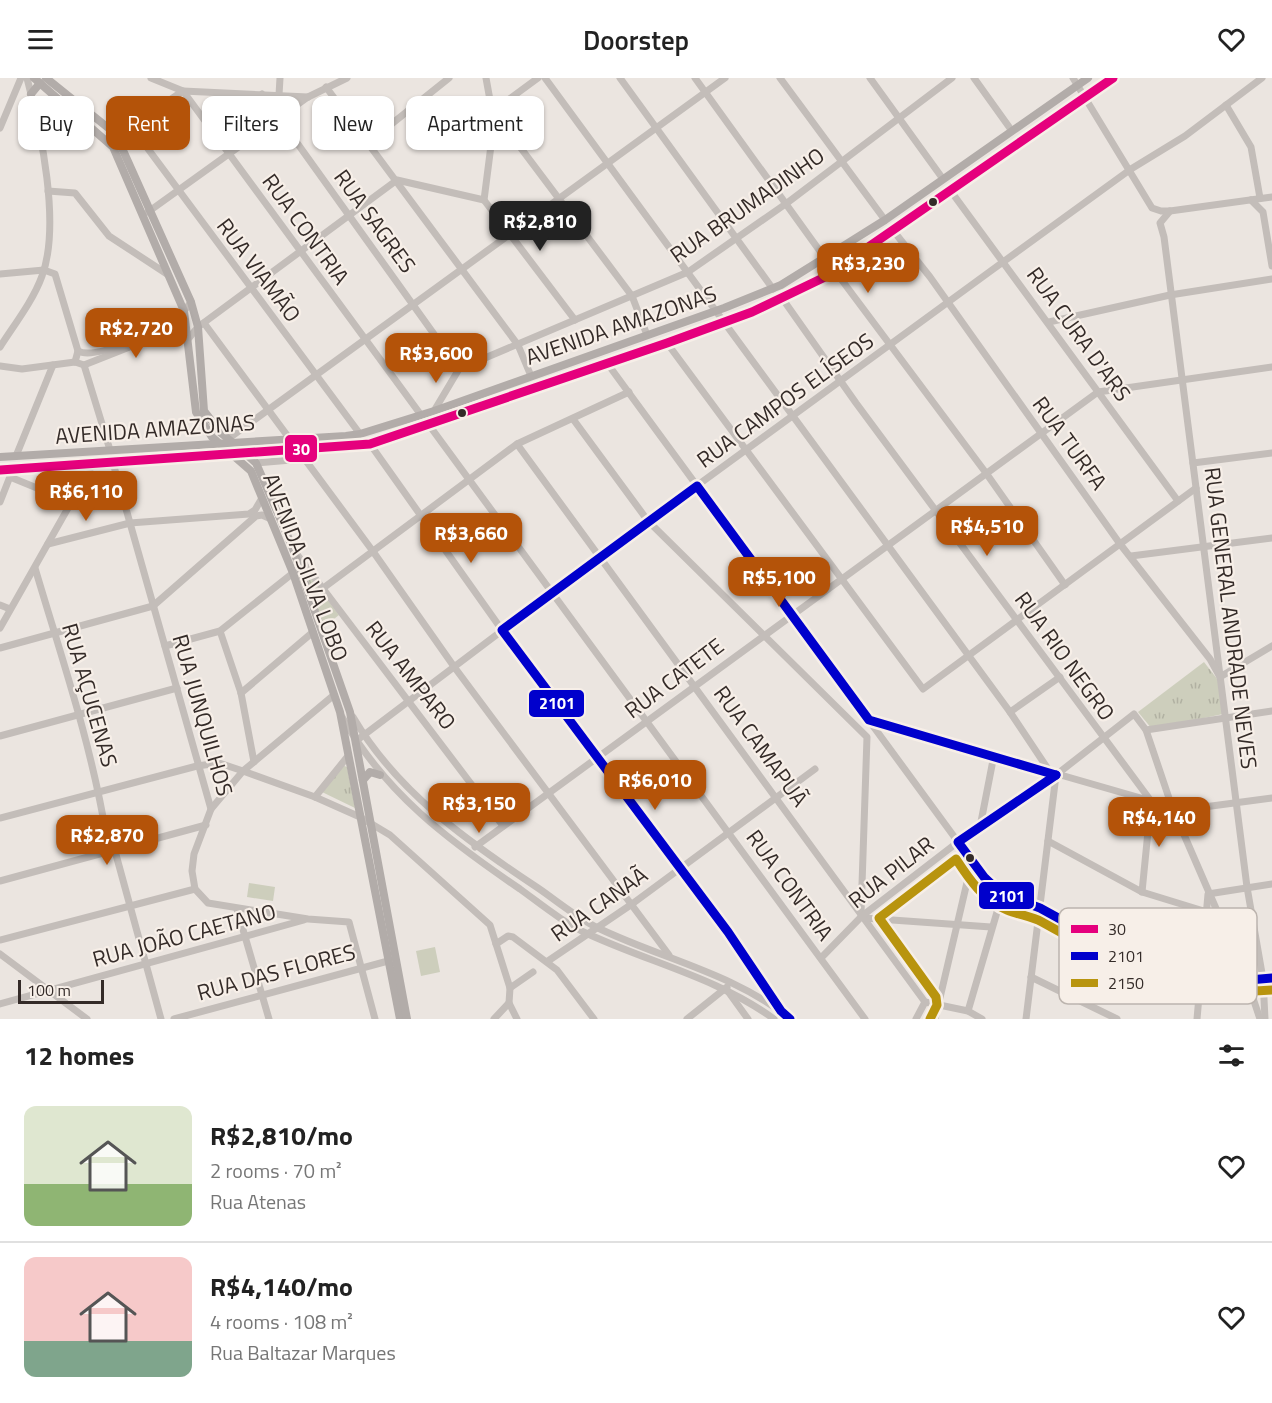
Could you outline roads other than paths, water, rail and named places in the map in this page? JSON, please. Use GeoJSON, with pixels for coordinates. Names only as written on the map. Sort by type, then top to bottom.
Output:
{"type":"FeatureCollection","features":[{"type":"Feature","properties":{"kind":"main road","name":"AVENIDA AMAZONAS"},"geometry":{"type":"LineString","coordinates":[[0,457],[360,434],[434,411],[773,289],[885,220],[1012,131],[1075,82],[1088,78]]}},
{"type":"Feature","properties":{"kind":"main road","name":"AVENIDA AMAZONAS"},"geometry":{"type":"LineString","coordinates":[[0,470],[12,473],[93,464],[370,444],[667,343],[782,298],[836,270],[1113,78]]}},
{"type":"Feature","properties":{"kind":"main road"},"geometry":{"type":"LineString","coordinates":[[31,94],[40,80]]}},
{"type":"Feature","properties":{"kind":"main road","name":"AVENIDA SILVA LOBO"},"geometry":{"type":"LineString","coordinates":[[40,80],[106,130]]}},
{"type":"Feature","properties":{"kind":"main road","name":"AVENIDA SILVA LOBO"},"geometry":{"type":"LineString","coordinates":[[40,80],[107,139],[142,213],[159,266],[167,274],[184,311],[195,402],[200,421],[212,437],[251,471],[297,573],[360,738]]}},
{"type":"Feature","properties":{"kind":"main road","name":"AVENIDA SILVA LOBO"},"geometry":{"type":"LineString","coordinates":[[122,150],[152,210],[201,325],[204,411],[228,439],[256,463],[292,546],[313,632],[340,712]]}},
{"type":"Feature","properties":{"kind":"main road"},"geometry":{"type":"LineString","coordinates":[[340,712],[400,1019]]}},
{"type":"Feature","properties":{"kind":"main road"},"geometry":{"type":"LineString","coordinates":[[360,738],[360,767],[407,1019]]}},
{"type":"Feature","properties":{"kind":"main road"},"geometry":{"type":"LineString","coordinates":[[348,756],[360,767]]}},
{"type":"Feature","properties":{"kind":"main road"},"geometry":{"type":"LineString","coordinates":[[363,780],[370,772],[380,775]]}},
{"type":"Feature","properties":{"kind":"street"},"geometry":{"type":"LineString","coordinates":[[1,125],[21,78]]}},
{"type":"Feature","properties":{"kind":"street"},"geometry":{"type":"LineString","coordinates":[[0,347],[45,270],[50,224],[48,191],[27,78]]}},
{"type":"Feature","properties":{"kind":"street"},"geometry":{"type":"LineString","coordinates":[[151,78],[183,91],[308,98]]}},
{"type":"Feature","properties":{"kind":"street"},"geometry":{"type":"LineString","coordinates":[[279,95],[280,78]]}},
{"type":"Feature","properties":{"kind":"street"},"geometry":{"type":"LineString","coordinates":[[300,104],[326,87],[347,78]]}},
{"type":"Feature","properties":{"kind":"street"},"geometry":{"type":"LineString","coordinates":[[394,122],[449,78]]}},
{"type":"Feature","properties":{"kind":"street"},"geometry":{"type":"LineString","coordinates":[[486,78],[490,96]]}},
{"type":"Feature","properties":{"kind":"street"},"geometry":{"type":"LineString","coordinates":[[513,96],[538,78]]}},
{"type":"Feature","properties":{"kind":"street"},"geometry":{"type":"LineString","coordinates":[[545,78],[886,546],[969,655],[1053,773],[1048,841],[1026,1019]]}},
{"type":"Feature","properties":{"kind":"street"},"geometry":{"type":"LineString","coordinates":[[620,78],[737,236],[773,289]]}},
{"type":"Feature","properties":{"kind":"street"},"geometry":{"type":"LineString","coordinates":[[695,78],[889,346],[986,473],[1065,585]]}},
{"type":"Feature","properties":{"kind":"street"},"geometry":{"type":"LineString","coordinates":[[228,439],[725,78]]}},
{"type":"Feature","properties":{"kind":"street"},"geometry":{"type":"LineString","coordinates":[[780,78],[885,220]]}},
{"type":"Feature","properties":{"kind":"street"},"geometry":{"type":"LineString","coordinates":[[870,78],[943,179]]}},
{"type":"Feature","properties":{"kind":"street","name":"RUA BRUMADINHO"},"geometry":{"type":"LineString","coordinates":[[459,369],[688,272],[787,203],[952,78]]}},
{"type":"Feature","properties":{"kind":"street"},"geometry":{"type":"LineString","coordinates":[[974,78],[1012,131]]}},
{"type":"Feature","properties":{"kind":"street","name":"RUA CAMPOS ELÍSEOS"},"geometry":{"type":"LineString","coordinates":[[360,738],[648,521],[746,452],[1131,169],[1185,136],[1262,78]]}},
{"type":"Feature","properties":{"kind":"street"},"geometry":{"type":"LineString","coordinates":[[1075,82],[1131,169],[1152,208],[1170,211],[1271,197]]}},
{"type":"Feature","properties":{"kind":"street"},"geometry":{"type":"LineString","coordinates":[[326,87],[333,96]]}},
{"type":"Feature","properties":{"kind":"street"},"geometry":{"type":"LineString","coordinates":[[176,96],[183,91]]}},
{"type":"Feature","properties":{"kind":"street","name":"RUA CONTRIA"},"geometry":{"type":"LineString","coordinates":[[183,91],[299,252],[421,415]]}},
{"type":"Feature","properties":{"kind":"street"},"geometry":{"type":"LineString","coordinates":[[15,95],[31,94]]}},
{"type":"Feature","properties":{"kind":"street"},"geometry":{"type":"LineString","coordinates":[[1226,105],[1251,147],[1260,198]]}},
{"type":"Feature","properties":{"kind":"street","name":"RUA SAGRES"},"geometry":{"type":"LineString","coordinates":[[300,149],[459,369]]}},
{"type":"Feature","properties":{"kind":"street","name":"RUA VIAMÃO"},"geometry":{"type":"LineString","coordinates":[[148,150],[360,434]]}},
{"type":"Feature","properties":{"kind":"street"},"geometry":{"type":"LineString","coordinates":[[142,213],[152,210],[236,150]]}},
{"type":"Feature","properties":{"kind":"street"},"geometry":{"type":"LineString","coordinates":[[375,150],[518,345],[531,376]]}},
{"type":"Feature","properties":{"kind":"street"},"geometry":{"type":"LineString","coordinates":[[484,200],[489,150]]}},
{"type":"Feature","properties":{"kind":"street"},"geometry":{"type":"LineString","coordinates":[[522,150],[632,296],[647,335]]}},
{"type":"Feature","properties":{"kind":"street"},"geometry":{"type":"LineString","coordinates":[[397,180],[484,200],[575,320]]}},
{"type":"Feature","properties":{"kind":"street"},"geometry":{"type":"LineString","coordinates":[[0,366],[22,369],[75,362],[84,365],[174,330],[189,341],[201,325],[397,180]]}},
{"type":"Feature","properties":{"kind":"street","name":"RUA CURA D'ARS"},"geometry":{"type":"LineString","coordinates":[[950,190],[1178,501]]}},
{"type":"Feature","properties":{"kind":"street"},"geometry":{"type":"LineString","coordinates":[[48,191],[75,193],[109,236],[159,266]]}},
{"type":"Feature","properties":{"kind":"street"},"geometry":{"type":"LineString","coordinates":[[1263,212],[1271,197]]}},
{"type":"Feature","properties":{"kind":"street"},"geometry":{"type":"LineString","coordinates":[[1251,200],[1263,212],[1272,266]]}},
{"type":"Feature","properties":{"kind":"street","name":"RUA GENERAL ANDRADE NEVES"},"geometry":{"type":"LineString","coordinates":[[1170,211],[1160,223],[1251,908]]}},
{"type":"Feature","properties":{"kind":"street","name":"RUA TURFA"},"geometry":{"type":"LineString","coordinates":[[892,229],[1120,544],[1210,659],[1220,676]]}},
{"type":"Feature","properties":{"kind":"street"},"geometry":{"type":"LineString","coordinates":[[0,274],[51,270],[58,280],[78,351],[75,362]]}},
{"type":"Feature","properties":{"kind":"street"},"geometry":{"type":"LineString","coordinates":[[1049,322],[1170,295],[1272,279]]}},
{"type":"Feature","properties":{"kind":"street","name":"RUA RIO NEGRO"},"geometry":{"type":"LineString","coordinates":[[782,298],[841,382],[1060,677],[1102,738],[1151,801]]}},
{"type":"Feature","properties":{"kind":"street"},"geometry":{"type":"LineString","coordinates":[[78,351],[87,354],[101,352],[126,342],[177,318],[191,302]]}},
{"type":"Feature","properties":{"kind":"street"},"geometry":{"type":"LineString","coordinates":[[201,325],[268,410],[372,550],[454,668],[669,955]]}},
{"type":"Feature","properties":{"kind":"street"},"geometry":{"type":"LineString","coordinates":[[126,342],[156,338]]}},
{"type":"Feature","properties":{"kind":"street"},"geometry":{"type":"LineString","coordinates":[[667,343],[923,688],[1196,488]]}},
{"type":"Feature","properties":{"kind":"street"},"geometry":{"type":"LineString","coordinates":[[607,363],[972,861],[1002,895],[1040,908],[1059,919]]}},
{"type":"Feature","properties":{"kind":"street"},"geometry":{"type":"LineString","coordinates":[[16,456],[53,365]]}},
{"type":"Feature","properties":{"kind":"street"},"geometry":{"type":"LineString","coordinates":[[84,365],[110,450]]}},
{"type":"Feature","properties":{"kind":"street"},"geometry":{"type":"LineString","coordinates":[[1098,392],[1272,367]]}},
{"type":"Feature","properties":{"kind":"street"},"geometry":{"type":"LineString","coordinates":[[434,411],[459,369]]}},
{"type":"Feature","properties":{"kind":"street"},"geometry":{"type":"LineString","coordinates":[[322,589],[419,514],[517,444],[629,392]]}},
{"type":"Feature","properties":{"kind":"street","name":"RUA CATETE"},"geometry":{"type":"LineString","coordinates":[[476,847],[762,635],[1098,392]]}},
{"type":"Feature","properties":{"kind":"street"},"geometry":{"type":"LineString","coordinates":[[573,418],[648,521],[867,737],[862,916],[956,926],[991,927]]}},
{"type":"Feature","properties":{"kind":"street","name":"RUA CONTRIA"},"geometry":{"type":"LineString","coordinates":[[429,425],[730,832],[865,1019]]}},
{"type":"Feature","properties":{"kind":"street"},"geometry":{"type":"LineString","coordinates":[[370,444],[502,630],[681,868],[781,1011]]}},
{"type":"Feature","properties":{"kind":"street","name":"RUA CAMAPUÃ"},"geometry":{"type":"LineString","coordinates":[[517,444],[598,558],[694,685],[925,1002]]}},
{"type":"Feature","properties":{"kind":"street"},"geometry":{"type":"LineString","coordinates":[[1193,463],[1272,453]]}},
{"type":"Feature","properties":{"kind":"street","name":"AVENIDA AMAZONAS"},"geometry":{"type":"LineString","coordinates":[[256,463],[303,459]]}},
{"type":"Feature","properties":{"kind":"street","name":"RUA JUNQUILHOS"},"geometry":{"type":"LineString","coordinates":[[113,463],[211,809],[194,854],[192,872],[195,889]]}},
{"type":"Feature","properties":{"kind":"street"},"geometry":{"type":"LineString","coordinates":[[0,627],[93,464]]}},
{"type":"Feature","properties":{"kind":"street"},"geometry":{"type":"LineString","coordinates":[[0,502],[12,473],[71,502]]}},
{"type":"Feature","properties":{"kind":"street"},"geometry":{"type":"LineString","coordinates":[[48,544],[130,523],[249,514],[255,510],[262,498]]}},
{"type":"Feature","properties":{"kind":"street"},"geometry":{"type":"LineString","coordinates":[[239,515],[243,528]]}},
{"type":"Feature","properties":{"kind":"street"},"geometry":{"type":"LineString","coordinates":[[0,648],[153,606],[256,516],[262,515],[271,519]]}},
{"type":"Feature","properties":{"kind":"street"},"geometry":{"type":"LineString","coordinates":[[1131,556],[1203,544],[1272,538]]}},
{"type":"Feature","properties":{"kind":"street","name":"RUA AMPARO"},"geometry":{"type":"LineString","coordinates":[[292,546],[322,589],[503,826]]}},
{"type":"Feature","properties":{"kind":"street","name":"RUA AÇUCENAS"},"geometry":{"type":"LineString","coordinates":[[35,568],[99,792],[106,834]]}},
{"type":"Feature","properties":{"kind":"street"},"geometry":{"type":"LineString","coordinates":[[165,646],[220,631],[297,573]]}},
{"type":"Feature","properties":{"kind":"street"},"geometry":{"type":"LineString","coordinates":[[0,605],[10,609]]}},
{"type":"Feature","properties":{"kind":"street"},"geometry":{"type":"LineString","coordinates":[[220,631],[240,693],[254,762]]}},
{"type":"Feature","properties":{"kind":"street"},"geometry":{"type":"LineString","coordinates":[[240,693],[313,632]]}},
{"type":"Feature","properties":{"kind":"street"},"geometry":{"type":"LineString","coordinates":[[1220,676],[1272,646]]}},
{"type":"Feature","properties":{"kind":"street"},"geometry":{"type":"LineString","coordinates":[[1010,712],[1060,677]]}},
{"type":"Feature","properties":{"kind":"street"},"geometry":{"type":"LineString","coordinates":[[0,736],[177,688]]}},
{"type":"Feature","properties":{"kind":"street"},"geometry":{"type":"LineString","coordinates":[[211,809],[243,771],[334,695]]}},
{"type":"Feature","properties":{"kind":"street"},"geometry":{"type":"LineString","coordinates":[[1215,908],[1172,807],[1146,730],[1272,711]]}},
{"type":"Feature","properties":{"kind":"street","name":"AVENIDA SILVA LOBO"},"geometry":{"type":"LineString","coordinates":[[340,712],[360,738],[426,806],[476,847],[598,928],[669,955],[781,1011],[790,1019]]}},
{"type":"Feature","properties":{"kind":"street","name":"RUA PILAR"},"geometry":{"type":"LineString","coordinates":[[821,958],[862,916],[958,842],[1134,714],[1146,730]]}},
{"type":"Feature","properties":{"kind":"street"},"geometry":{"type":"LineString","coordinates":[[869,720],[1172,807],[1272,798]]}},
{"type":"Feature","properties":{"kind":"street","name":"AVENIDA SILVA LOBO"},"geometry":{"type":"LineString","coordinates":[[360,738],[380,775],[419,814],[467,853],[589,935],[728,985],[774,1019]]}},
{"type":"Feature","properties":{"kind":"street"},"geometry":{"type":"LineString","coordinates":[[980,827],[994,755]]}},
{"type":"Feature","properties":{"kind":"street"},"geometry":{"type":"LineString","coordinates":[[315,797],[348,756]]}},
{"type":"Feature","properties":{"kind":"street"},"geometry":{"type":"LineString","coordinates":[[0,818],[197,766],[219,763],[315,797],[360,817],[390,835],[474,908],[490,925],[510,988],[509,1003],[517,1019]]}},
{"type":"Feature","properties":{"kind":"street","name":"RUA CANAÃ"},"geometry":{"type":"LineString","coordinates":[[548,961],[632,904],[815,768]]}},
{"type":"Feature","properties":{"kind":"street"},"geometry":{"type":"LineString","coordinates":[[1142,892],[1151,801]]}},
{"type":"Feature","properties":{"kind":"street"},"geometry":{"type":"LineString","coordinates":[[0,881],[206,825]]}},
{"type":"Feature","properties":{"kind":"street"},"geometry":{"type":"LineString","coordinates":[[1048,841],[1142,892],[1194,908]]}},
{"type":"Feature","properties":{"kind":"street"},"geometry":{"type":"LineString","coordinates":[[115,851],[161,1019]]}},
{"type":"Feature","properties":{"kind":"street"},"geometry":{"type":"LineString","coordinates":[[935,1019],[972,861]]}},
{"type":"Feature","properties":{"kind":"street"},"geometry":{"type":"LineString","coordinates":[[1209,894],[1272,884]]}},
{"type":"Feature","properties":{"kind":"street"},"geometry":{"type":"LineString","coordinates":[[0,940],[195,889],[208,903],[308,919],[349,922],[375,1019]]}},
{"type":"Feature","properties":{"kind":"street"},"geometry":{"type":"LineString","coordinates":[[1207,908],[1209,894]]}},
{"type":"Feature","properties":{"kind":"street"},"geometry":{"type":"LineString","coordinates":[[968,1011],[1002,895]]}},
{"type":"Feature","properties":{"kind":"street"},"geometry":{"type":"LineString","coordinates":[[237,909],[269,1019]]}},
{"type":"Feature","properties":{"kind":"street","name":"RUA JOÃO CAETANO"},"geometry":{"type":"LineString","coordinates":[[0,1004],[308,919]]}},
{"type":"Feature","properties":{"kind":"street"},"geometry":{"type":"LineString","coordinates":[[496,944],[504,938],[513,937],[548,961],[594,1019]]}},
{"type":"Feature","properties":{"kind":"street","name":"RUA GENERAL ANDRADE NEVES"},"geometry":{"type":"LineString","coordinates":[[1257,944],[1263,979],[1265,1019]]}},
{"type":"Feature","properties":{"kind":"street"},"geometry":{"type":"LineString","coordinates":[[0,954],[87,1019]]}},
{"type":"Feature","properties":{"kind":"street","name":"RUA DAS FLORES"},"geometry":{"type":"LineString","coordinates":[[174,1019],[388,961]]}},
{"type":"Feature","properties":{"kind":"street"},"geometry":{"type":"LineString","coordinates":[[510,988],[533,972]]}},
{"type":"Feature","properties":{"kind":"street"},"geometry":{"type":"LineString","coordinates":[[1031,978],[1059,991]]}},
{"type":"Feature","properties":{"kind":"street"},"geometry":{"type":"LineString","coordinates":[[1257,979],[1272,978]]}},
{"type":"Feature","properties":{"kind":"street"},"geometry":{"type":"LineString","coordinates":[[687,1019],[728,985],[748,1019]]}},
{"type":"Feature","properties":{"kind":"street"},"geometry":{"type":"LineString","coordinates":[[916,1019],[925,1002],[968,1011],[982,1019]]}},
{"type":"Feature","properties":{"kind":"street"},"geometry":{"type":"LineString","coordinates":[[494,1019],[509,1003]]}},
{"type":"Feature","properties":{"kind":"street"},"geometry":{"type":"LineString","coordinates":[[1086,1004],[1117,1019]]}},
{"type":"Feature","properties":{"kind":"street"},"geometry":{"type":"LineString","coordinates":[[1197,1019],[1198,1004]]}},
{"type":"Feature","properties":{"kind":"street"},"geometry":{"type":"LineString","coordinates":[[1255,1004],[1260,1019]]}}]}
